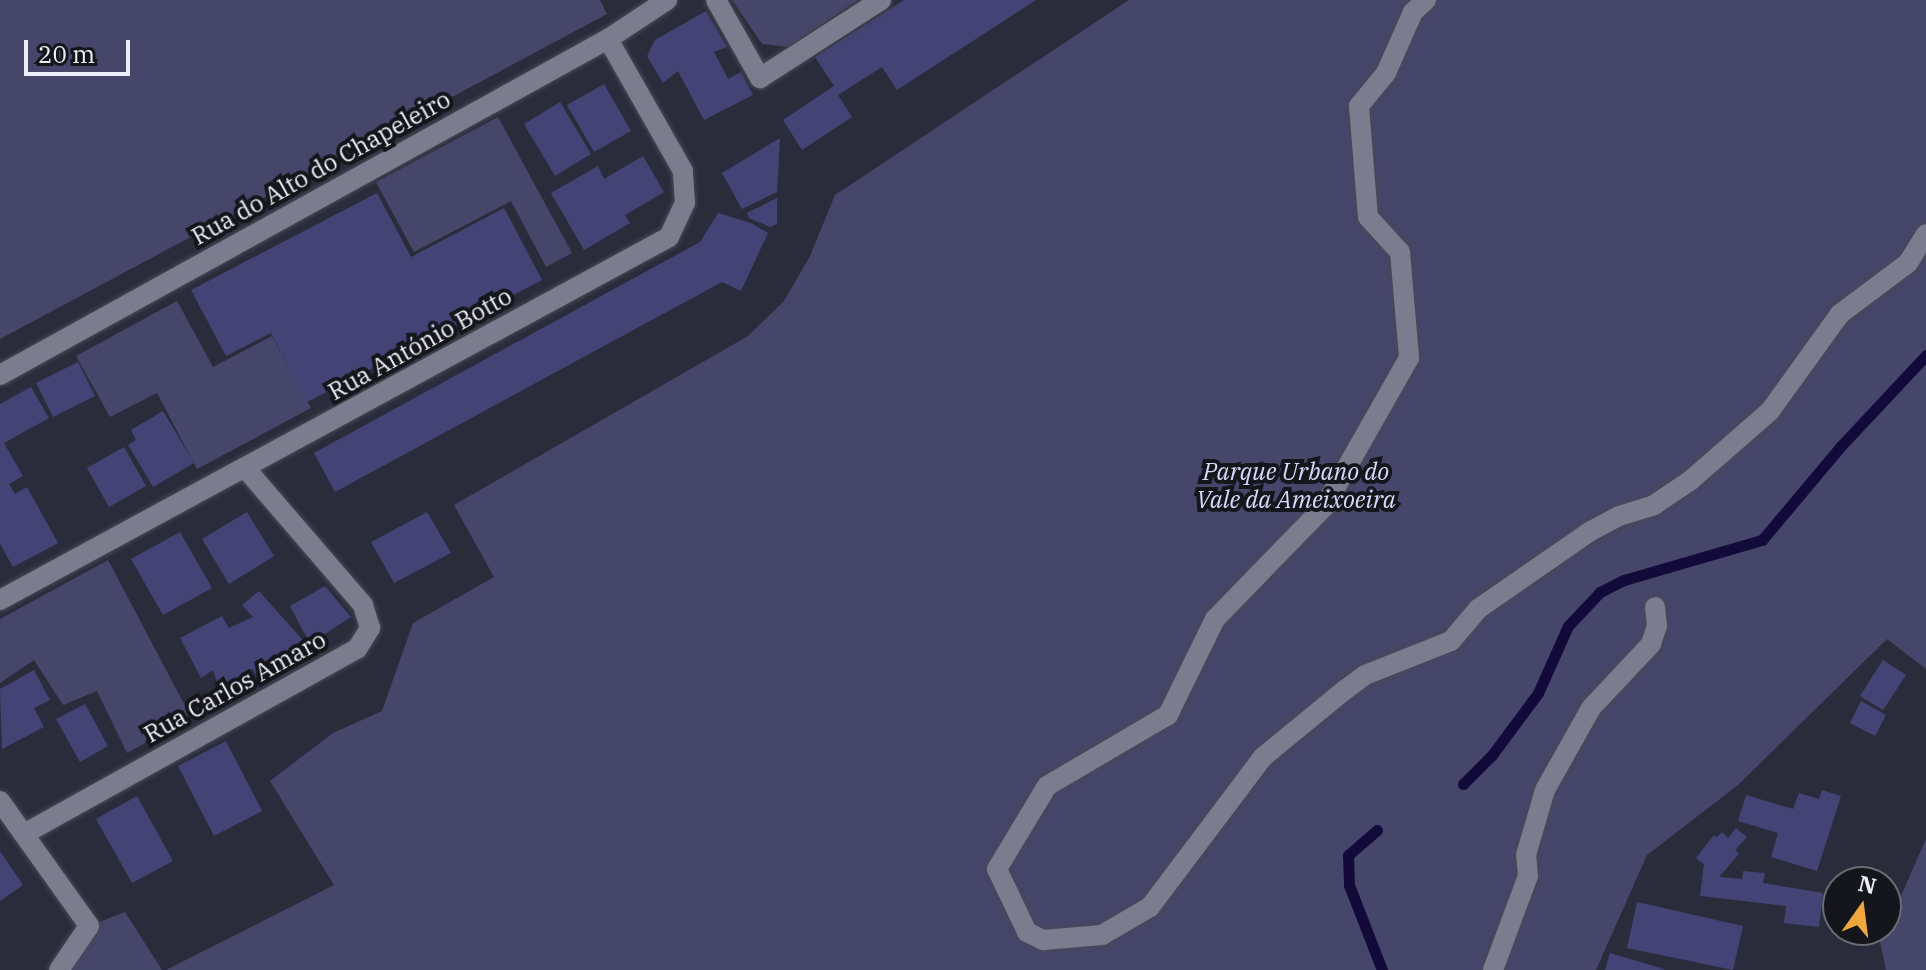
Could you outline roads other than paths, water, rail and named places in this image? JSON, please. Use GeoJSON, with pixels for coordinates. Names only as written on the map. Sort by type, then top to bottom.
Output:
{"type":"FeatureCollection","features":[{"type":"Feature","properties":{"kind":"street"},"geometry":{"type":"LineString","coordinates":[[716,0],[760,78],[881,0]]}},
{"type":"Feature","properties":{"kind":"street"},"geometry":{"type":"LineString","coordinates":[[1426,0],[1413,12],[1386,73],[1359,106],[1368,217],[1400,252],[1409,358],[1325,506],[1215,619],[1168,715],[1047,786],[997,869],[1027,932],[1043,940],[1102,935],[1150,907],[1263,757],[1345,690],[1365,675],[1451,641],[1478,609],[1589,532],[1619,516],[1654,505],[1691,480],[1770,411],[1840,314],[1908,263],[1926,234]]}},
{"type":"Feature","properties":{"kind":"street","name":"Rua do Alto do Chapeleiro"},"geometry":{"type":"LineString","coordinates":[[0,375],[608,39],[665,1]]}},
{"type":"Feature","properties":{"kind":"street","name":"Rua António Botto"},"geometry":{"type":"LineString","coordinates":[[0,600],[669,237],[685,203],[683,171],[608,39]]}},
{"type":"Feature","properties":{"kind":"street","name":"Rua Carlos Amaro"},"geometry":{"type":"LineString","coordinates":[[24,834],[357,649],[370,628],[363,605],[246,469]]}},
{"type":"Feature","properties":{"kind":"street"},"geometry":{"type":"LineString","coordinates":[[1493,970],[1528,876],[1526,855],[1545,790],[1591,708],[1651,644],[1657,626],[1655,607]]}},
{"type":"Feature","properties":{"kind":"street"},"geometry":{"type":"LineString","coordinates":[[0,801],[89,926],[59,970]]}},
{"type":"Feature","properties":{"kind":"waterway"},"geometry":{"type":"LineString","coordinates":[[1463,784],[1492,755],[1538,693],[1568,626],[1600,592],[1624,580],[1762,540],[1840,447],[1926,355]]}},
{"type":"Feature","properties":{"kind":"waterway"},"geometry":{"type":"LineString","coordinates":[[1377,830],[1348,855],[1349,885],[1382,970]]}},
{"type":"Feature","properties":{"kind":"park label","name":"Parque Urbano do Vale da Ameixoeira"},"geometry":{"type":"Point","coordinates":[1296,486]}}]}
